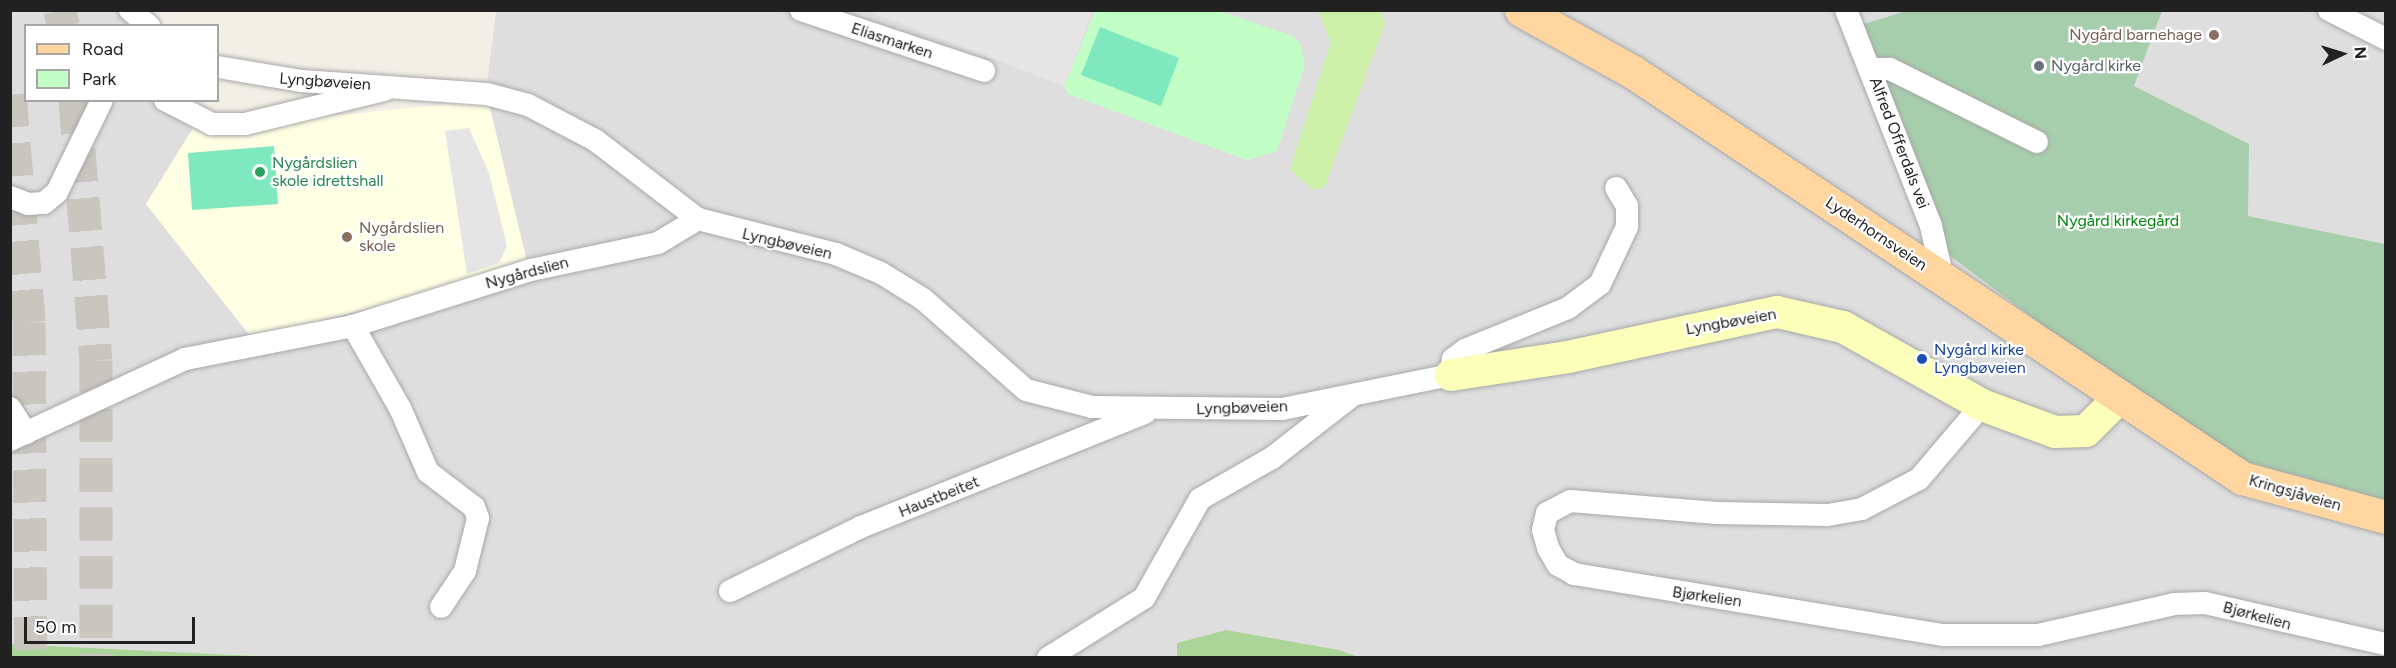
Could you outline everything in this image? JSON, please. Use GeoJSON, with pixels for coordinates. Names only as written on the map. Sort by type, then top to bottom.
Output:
{"type":"FeatureCollection","features":[{"type":"Feature","properties":{"kind":"main road","name":"Lyderhornsveien"},"geometry":{"type":"LineString","coordinates":[[1521,10],[1633,72],[2118,399]]}},
{"type":"Feature","properties":{"kind":"main road","name":"Lyderhornsveien"},"geometry":{"type":"LineString","coordinates":[[1559,10],[1633,72]]}},
{"type":"Feature","properties":{"kind":"main road","name":"Kringsjåveien"},"geometry":{"type":"LineString","coordinates":[[2118,399],[2242,478],[2385,517]]}},
{"type":"Feature","properties":{"kind":"street"},"geometry":{"type":"LineString","coordinates":[[130,10],[147,24]]}},
{"type":"Feature","properties":{"kind":"street","name":"Eliasmarken"},"geometry":{"type":"LineString","coordinates":[[801,10],[984,71]]}},
{"type":"Feature","properties":{"kind":"street","name":"Alfred Offerdals vei"},"geometry":{"type":"LineString","coordinates":[[1846,10],[1931,226],[1943,279]]}},
{"type":"Feature","properties":{"kind":"street"},"geometry":{"type":"LineString","coordinates":[[2329,10],[2375,27]]}},
{"type":"Feature","properties":{"kind":"street","name":"Lyngbøveien"},"geometry":{"type":"LineString","coordinates":[[219,67],[302,81],[487,93],[563,120],[698,219],[836,254],[881,273],[923,299],[1026,390],[1092,406],[1152,410],[1282,409],[1450,375],[1568,357],[1777,312],[1809,315],[1843,327],[1982,405],[2071,435],[2100,421],[2118,399]]}},
{"type":"Feature","properties":{"kind":"street"},"geometry":{"type":"LineString","coordinates":[[1871,69],[1890,69],[2037,142]]}},
{"type":"Feature","properties":{"kind":"street"},"geometry":{"type":"LineString","coordinates":[[169,102],[212,124],[245,124],[398,86]]}},
{"type":"Feature","properties":{"kind":"street"},"geometry":{"type":"LineString","coordinates":[[10,197],[28,204],[44,203],[57,192],[101,102]]}},
{"type":"Feature","properties":{"kind":"street"},"geometry":{"type":"LineString","coordinates":[[1450,375],[1453,359],[1465,350],[1568,308],[1600,284],[1627,227],[1627,206],[1616,188]]}},
{"type":"Feature","properties":{"kind":"street","name":"Nygårdslien"},"geometry":{"type":"LineString","coordinates":[[10,408],[18,436],[166,366],[353,326],[531,270],[658,243],[698,219]]}},
{"type":"Feature","properties":{"kind":"street"},"geometry":{"type":"LineString","coordinates":[[353,326],[400,408],[428,472],[474,507],[478,518],[465,571],[441,607]]}},
{"type":"Feature","properties":{"kind":"street","name":"Lyngbøveien"},"geometry":{"type":"LineString","coordinates":[[1048,657],[1144,598],[1200,499],[1272,458],[1350,397]]}},
{"type":"Feature","properties":{"kind":"street","name":"Bjørkelien"},"geometry":{"type":"LineString","coordinates":[[1982,405],[1918,479],[1863,509],[1827,514],[1717,513],[1570,501],[1547,513],[1543,530],[1548,548],[1558,565],[1574,574],[1944,635],[2038,635],[2174,604],[2205,603],[2385,644]]}},
{"type":"Feature","properties":{"kind":"street","name":"Haustbeitet"},"geometry":{"type":"LineString","coordinates":[[730,591],[861,527],[1152,410]]}},
{"type":"Feature","properties":{"kind":"shaded area"},"geometry":{"type":"Polygon","coordinates":[[[868,10],[1093,11],[1064,86],[868,10]]]}},
{"type":"Feature","properties":{"kind":"shaded area"},"geometry":{"type":"Polygon","coordinates":[[[10,11],[139,11],[160,24],[24,24],[24,102],[188,102],[192,130],[146,204],[251,337],[529,270],[486,93],[496,11],[1909,11],[1864,25],[1941,249],[2385,503],[2385,657],[1358,658],[1226,630],[1177,643],[1177,658],[278,657],[11,644],[10,11]]]}},
{"type":"Feature","properties":{"kind":"shaded area"},"geometry":{"type":"Polygon","coordinates":[[[2162,11],[2385,11],[2385,244],[2247,216],[2134,86],[2162,11]]]}},
{"type":"Feature","properties":{"kind":"shaded area","name":"Nygårdslien skole"},"geometry":{"type":"Polygon","coordinates":[[[488,100],[529,270],[251,337],[146,204],[192,130],[488,100]]]}},
{"type":"Feature","properties":{"kind":"shaded area"},"geometry":{"type":"Polygon","coordinates":[[[469,128],[489,173],[507,246],[499,263],[467,274],[445,131],[469,128]]]}},
{"type":"Feature","properties":{"kind":"green space","name":"Nygård kirkegård"},"geometry":{"type":"Polygon","coordinates":[[[1909,10],[2162,11],[2134,86],[2249,144],[2248,216],[2385,244],[2385,503],[2229,465],[1941,249],[1864,24],[1909,10]]]}},
{"type":"Feature","properties":{"kind":"green space"},"geometry":{"type":"Polygon","coordinates":[[[1095,11],[1220,11],[1292,36],[1300,43],[1305,64],[1277,151],[1247,160],[1068,94],[1064,87],[1095,11]]]}},
{"type":"Feature","properties":{"kind":"green space"},"geometry":{"type":"Polygon","coordinates":[[[1318,11],[1381,11],[1385,23],[1325,187],[1313,190],[1290,169],[1331,42],[1318,11]]]}},
{"type":"Feature","properties":{"kind":"green space"},"geometry":{"type":"Polygon","coordinates":[[[1100,27],[1179,58],[1161,106],[1081,75],[1100,27]]]}},
{"type":"Feature","properties":{"kind":"green space"},"geometry":{"type":"Polygon","coordinates":[[[274,146],[278,204],[192,210],[188,153],[274,146]]]}},
{"type":"Feature","properties":{"kind":"green space"},"geometry":{"type":"Polygon","coordinates":[[[1226,630],[1339,650],[1358,657],[1177,657],[1177,643],[1226,630]]]}},
{"type":"Feature","properties":{"kind":"green space"},"geometry":{"type":"Polygon","coordinates":[[[10,644],[278,657],[366,657],[11,658],[10,644]]]}},
{"type":"Feature","properties":{"kind":"tunnel"},"geometry":{"type":"LineString","coordinates":[[60,10],[63,24]]}},
{"type":"Feature","properties":{"kind":"tunnel"},"geometry":{"type":"LineString","coordinates":[[10,94],[29,322],[31,658]]}},
{"type":"Feature","properties":{"kind":"tunnel"},"geometry":{"type":"LineString","coordinates":[[75,102],[96,360],[96,658]]}},
{"type":"Feature","properties":{"kind":"place","name":"Nygård barnehage"},"geometry":{"type":"Point","coordinates":[2214,35]}},
{"type":"Feature","properties":{"kind":"place","name":"Nygård kirke"},"geometry":{"type":"Point","coordinates":[2039,66]}},
{"type":"Feature","properties":{"kind":"place","name":"Nygårdslien skole idrettshall"},"geometry":{"type":"Point","coordinates":[260,172]}},
{"type":"Feature","properties":{"kind":"place","name":"Nygårdslien skole"},"geometry":{"type":"Point","coordinates":[347,237]}},
{"type":"Feature","properties":{"kind":"place","name":"Nygård kirke Lyngbøveien"},"geometry":{"type":"Point","coordinates":[1922,359]}}]}
